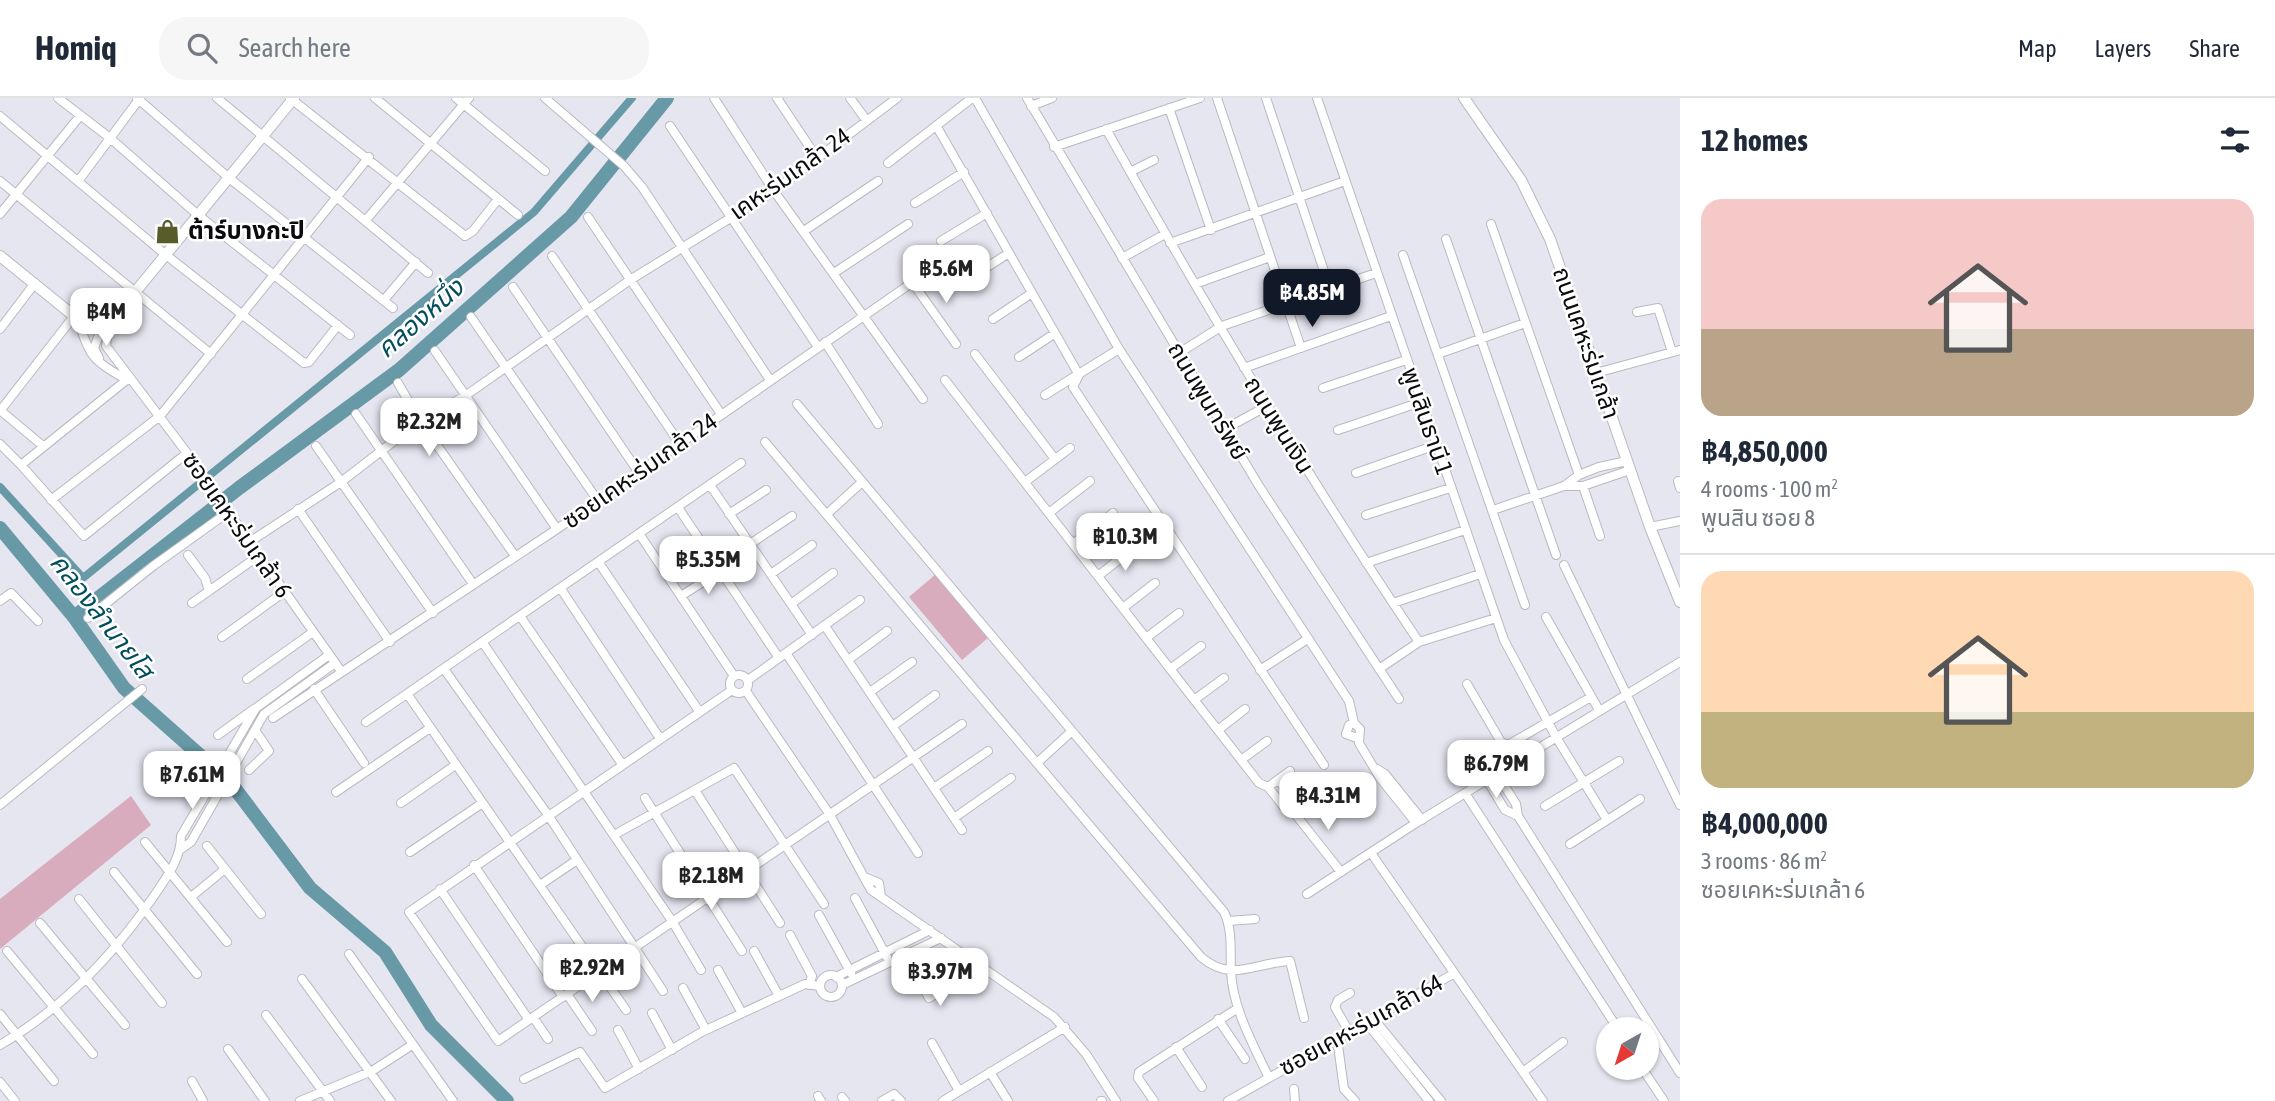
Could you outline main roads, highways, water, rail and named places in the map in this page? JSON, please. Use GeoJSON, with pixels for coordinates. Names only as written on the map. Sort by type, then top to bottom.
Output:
{"type":"FeatureCollection","features":[{"type":"Feature","properties":{"kind":"waterway"},"geometry":{"type":"LineString","coordinates":[[0,487],[83,578],[534,212],[632,98]]}},
{"type":"Feature","properties":{"kind":"waterway","name":"คลองหนึ่ง"},"geometry":{"type":"LineString","coordinates":[[74,617],[239,488],[399,370],[571,217],[667,98]]}},
{"type":"Feature","properties":{"kind":"waterway","name":"คลองลำนายโส"},"geometry":{"type":"LineString","coordinates":[[0,528],[74,617],[124,688],[230,782],[310,888],[385,952],[431,1025],[507,1101]]}},
{"type":"Feature","properties":{"kind":"place","name":"ต้าร์บางกะปิ"},"geometry":{"type":"Point","coordinates":[168,231]}}]}
